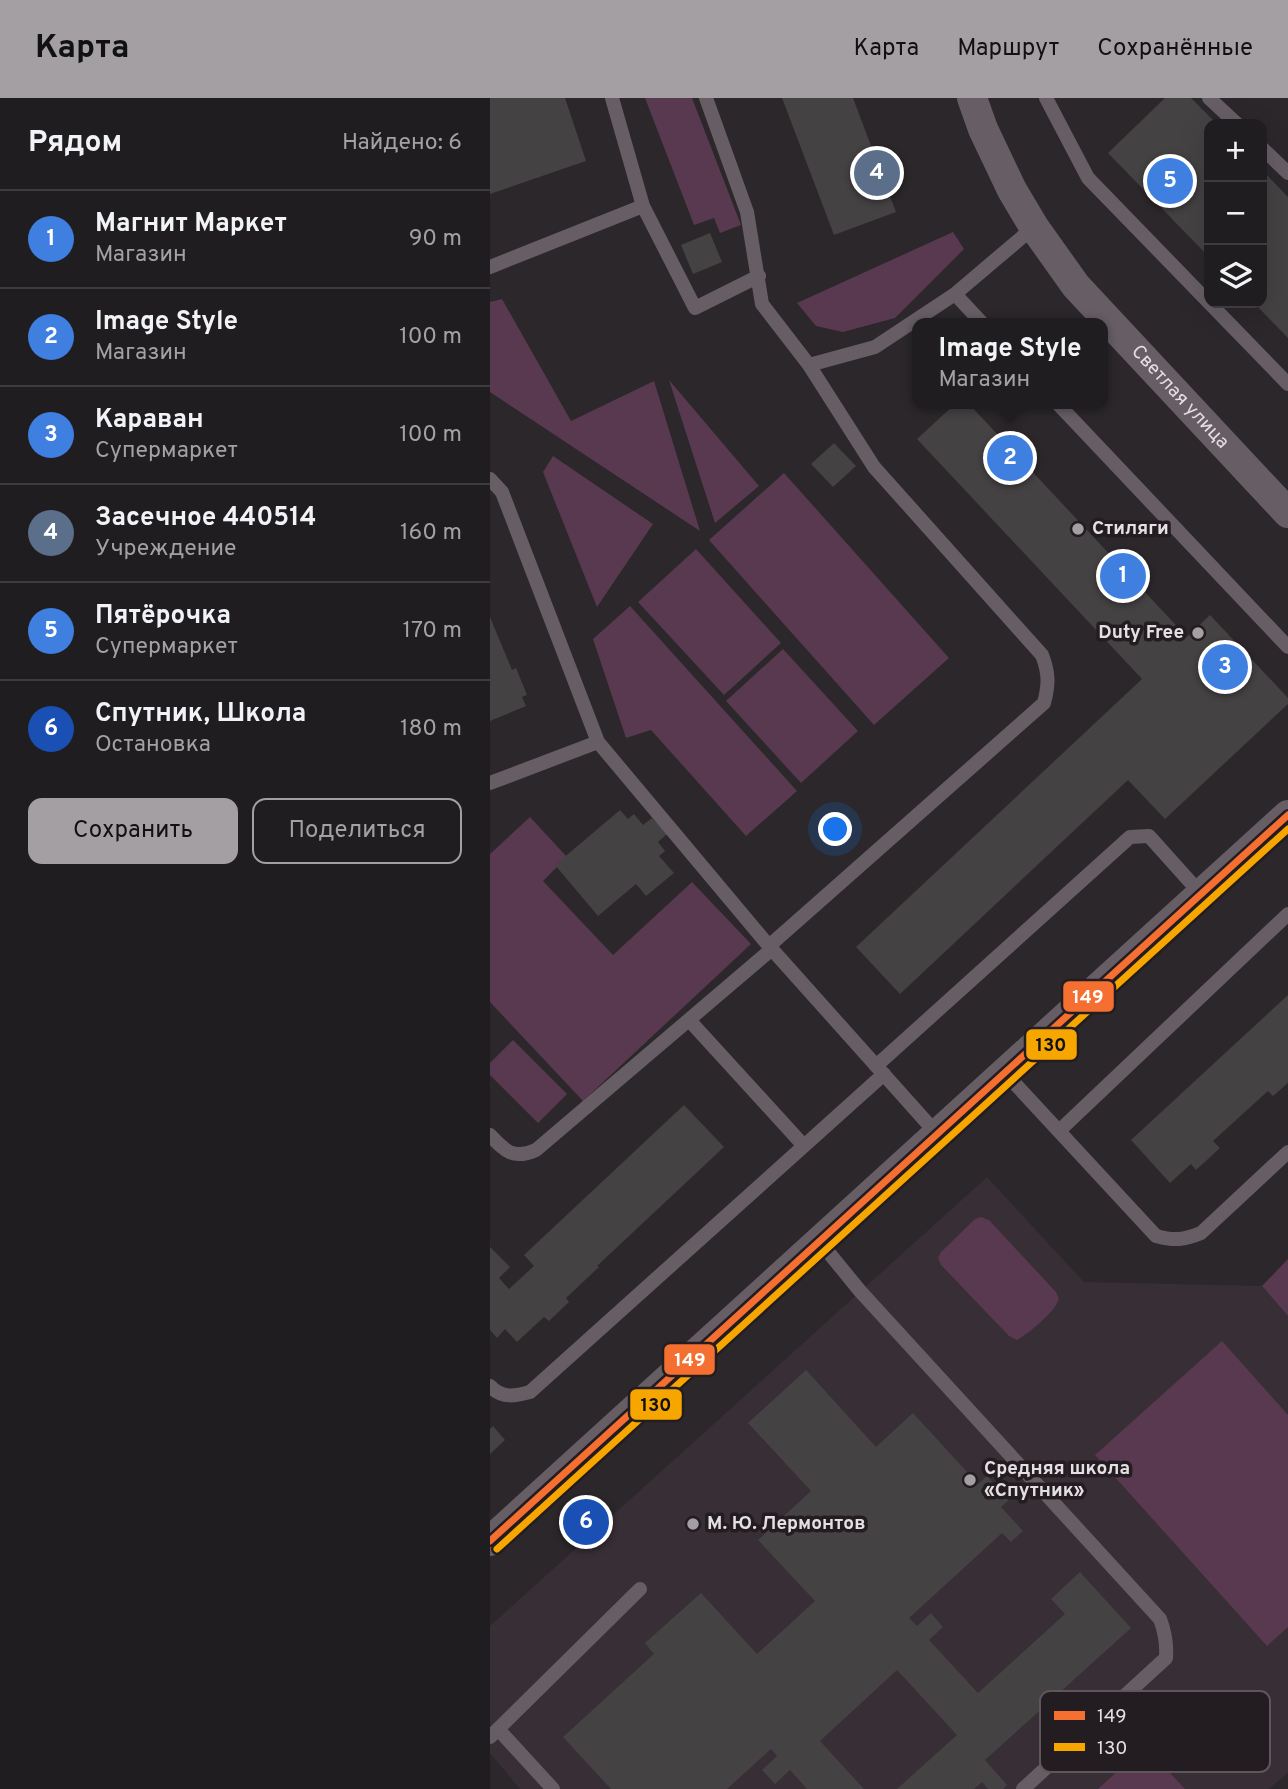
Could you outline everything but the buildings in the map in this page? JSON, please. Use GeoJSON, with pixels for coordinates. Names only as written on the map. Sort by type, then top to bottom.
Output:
{"type":"FeatureCollection","features":[{"type":"Feature","properties":{"kind":"street","name":"Светлая улица"},"geometry":{"type":"LineString","coordinates":[[972,98],[983,129],[1012,190],[1034,228],[1076,286],[1106,318]]}},
{"type":"Feature","properties":{"kind":"street","name":"Светлая улица"},"geometry":{"type":"LineString","coordinates":[[1108,320],[1288,513]]}},
{"type":"Feature","properties":{"kind":"street"},"geometry":{"type":"LineString","coordinates":[[490,1541],[1288,815]]}},
{"type":"Feature","properties":{"kind":"lane"},"geometry":{"type":"LineString","coordinates":[[612,98],[643,206],[695,308],[758,276]]}},
{"type":"Feature","properties":{"kind":"lane"},"geometry":{"type":"LineString","coordinates":[[490,1135],[512,1154],[525,1155],[536,1150],[771,948],[1044,703],[1049,685],[1048,671],[1042,655],[874,467],[809,365],[762,304],[747,212],[706,98]]}},
{"type":"Feature","properties":{"kind":"lane"},"geometry":{"type":"LineString","coordinates":[[1046,98],[1088,178],[1288,384]]}},
{"type":"Feature","properties":{"kind":"lane"},"geometry":{"type":"LineString","coordinates":[[1209,98],[1232,119]]}},
{"type":"Feature","properties":{"kind":"lane"},"geometry":{"type":"LineString","coordinates":[[1267,153],[1288,173]]}},
{"type":"Feature","properties":{"kind":"lane"},"geometry":{"type":"LineString","coordinates":[[490,267],[643,206]]}},
{"type":"Feature","properties":{"kind":"lane"},"geometry":{"type":"LineString","coordinates":[[918,318],[954,294],[1034,228]]}},
{"type":"Feature","properties":{"kind":"lane"},"geometry":{"type":"LineString","coordinates":[[954,294],[977,318]]}},
{"type":"Feature","properties":{"kind":"lane"},"geometry":{"type":"LineString","coordinates":[[809,365],[875,347],[912,322]]}},
{"type":"Feature","properties":{"kind":"lane"},"geometry":{"type":"LineString","coordinates":[[1063,409],[1288,647]]}},
{"type":"Feature","properties":{"kind":"lane"},"geometry":{"type":"LineString","coordinates":[[490,479],[502,492],[598,742],[771,948],[938,1135]]}},
{"type":"Feature","properties":{"kind":"lane"},"geometry":{"type":"LineString","coordinates":[[490,783],[598,742]]}},
{"type":"Feature","properties":{"kind":"lane"},"geometry":{"type":"LineString","coordinates":[[490,1386],[502,1395],[514,1396],[530,1392],[804,1146],[880,1070],[1130,837],[1149,836],[1201,894]]}},
{"type":"Feature","properties":{"kind":"lane"},"geometry":{"type":"LineString","coordinates":[[1059,1131],[1288,914]]}},
{"type":"Feature","properties":{"kind":"lane"},"geometry":{"type":"LineString","coordinates":[[689,1020],[804,1146]]}},
{"type":"Feature","properties":{"kind":"lane"},"geometry":{"type":"LineString","coordinates":[[1005,1073],[1156,1236],[1169,1240],[1183,1240],[1201,1233],[1288,1152]]}},
{"type":"Feature","properties":{"kind":"lane"},"geometry":{"type":"LineString","coordinates":[[820,1242],[860,1291],[1160,1619],[1167,1646],[1166,1658],[1130,1691]]}},
{"type":"Feature","properties":{"kind":"lane"},"geometry":{"type":"LineString","coordinates":[[553,1789],[494,1733],[640,1589]]}},
{"type":"Feature","properties":{"kind":"lane"},"geometry":{"type":"LineString","coordinates":[[1023,1789],[1042,1772]]}},
{"type":"Feature","properties":{"kind":"shaded area"},"geometry":{"type":"Polygon","coordinates":[[[645,98],[692,98],[741,225],[720,233],[714,218],[694,225],[645,98]]]}},
{"type":"Feature","properties":{"kind":"shaded area"},"geometry":{"type":"Polygon","coordinates":[[[953,232],[964,249],[895,318],[843,332],[816,326],[797,303],[953,232]]]}},
{"type":"Feature","properties":{"kind":"shaded area"},"geometry":{"type":"Polygon","coordinates":[[[502,299],[571,421],[654,381],[700,531],[490,392],[490,302],[502,299]]]}},
{"type":"Feature","properties":{"kind":"shaded area"},"geometry":{"type":"Polygon","coordinates":[[[669,380],[759,486],[715,523],[669,380]]]}},
{"type":"Feature","properties":{"kind":"shaded area"},"geometry":{"type":"Polygon","coordinates":[[[553,456],[653,524],[597,607],[543,472],[553,456]]]}},
{"type":"Feature","properties":{"kind":"shaded area"},"geometry":{"type":"Polygon","coordinates":[[[784,473],[949,658],[874,725],[709,540],[784,473]]]}},
{"type":"Feature","properties":{"kind":"shaded area"},"geometry":{"type":"Polygon","coordinates":[[[696,549],[781,643],[724,695],[638,602],[696,549]]]}},
{"type":"Feature","properties":{"kind":"shaded area"},"geometry":{"type":"Polygon","coordinates":[[[630,606],[797,791],[746,836],[651,730],[626,738],[593,639],[630,606]]]}},
{"type":"Feature","properties":{"kind":"shaded area"},"geometry":{"type":"Polygon","coordinates":[[[783,649],[858,731],[801,783],[726,701],[783,649]]]}},
{"type":"Feature","properties":{"kind":"shaded area"},"geometry":{"type":"Polygon","coordinates":[[[530,817],[567,857],[543,881],[613,955],[692,882],[751,944],[583,1101],[490,1002],[490,854],[530,817]]]}},
{"type":"Feature","properties":{"kind":"shaded area"},"geometry":{"type":"Polygon","coordinates":[[[513,1040],[567,1094],[538,1123],[490,1075],[490,1063],[513,1040]]]}},
{"type":"Feature","properties":{"kind":"shaded area","name":"Средняя школа «Спутник»"},"geometry":{"type":"Polygon","coordinates":[[[987,1177],[1084,1282],[1262,1286],[1288,1316],[1288,1773],[1269,1789],[520,1789],[490,1753],[490,1626],[987,1177]]]}},
{"type":"Feature","properties":{"kind":"shaded area"},"geometry":{"type":"Polygon","coordinates":[[[981,1217],[989,1220],[1056,1292],[1058,1298],[1055,1307],[1045,1318],[1017,1340],[1009,1336],[941,1265],[938,1258],[975,1219],[981,1217]]]}},
{"type":"Feature","properties":{"kind":"shaded area"},"geometry":{"type":"Polygon","coordinates":[[[1288,1259],[1288,1316],[1262,1286],[1288,1259]]]}},
{"type":"Feature","properties":{"kind":"shaded area"},"geometry":{"type":"Polygon","coordinates":[[[1222,1341],[1288,1415],[1288,1627],[1267,1646],[1095,1455],[1222,1341]]]}},
{"type":"Feature","properties":{"kind":"shaded area"},"geometry":{"type":"Polygon","coordinates":[[[1117,1772],[1169,1772],[1185,1789],[1098,1789],[1117,1772]]]}},
{"type":"Feature","properties":{"kind":"transit line","name":"149"},"geometry":{"type":"LineString","coordinates":[[490,1541],[1288,815]]}},
{"type":"Feature","properties":{"kind":"transit line","name":"130"},"geometry":{"type":"LineString","coordinates":[[497,1549],[1288,829]]}},
{"type":"Feature","properties":{"kind":"place","name":"Засечное 440514"},"geometry":{"type":"Point","coordinates":[877,173]}},
{"type":"Feature","properties":{"kind":"place","name":"Пятёрочка"},"geometry":{"type":"Point","coordinates":[1170,181]}},
{"type":"Feature","properties":{"kind":"place","name":"Image Style"},"geometry":{"type":"Point","coordinates":[1010,458]}},
{"type":"Feature","properties":{"kind":"place","name":"Стиляги"},"geometry":{"type":"Point","coordinates":[1078,529]}},
{"type":"Feature","properties":{"kind":"place","name":"Магнит Маркет"},"geometry":{"type":"Point","coordinates":[1123,576]}},
{"type":"Feature","properties":{"kind":"place","name":"Duty Free"},"geometry":{"type":"Point","coordinates":[1198,633]}},
{"type":"Feature","properties":{"kind":"place","name":"Караван"},"geometry":{"type":"Point","coordinates":[1225,667]}},
{"type":"Feature","properties":{"kind":"place","name":"Средняя школа «Спутник»"},"geometry":{"type":"Point","coordinates":[970,1480]}},
{"type":"Feature","properties":{"kind":"place","name":"Спутник, Школа"},"geometry":{"type":"Point","coordinates":[586,1522]}},
{"type":"Feature","properties":{"kind":"place","name":"М. Ю. Лермонтов"},"geometry":{"type":"Point","coordinates":[693,1524]}}]}
